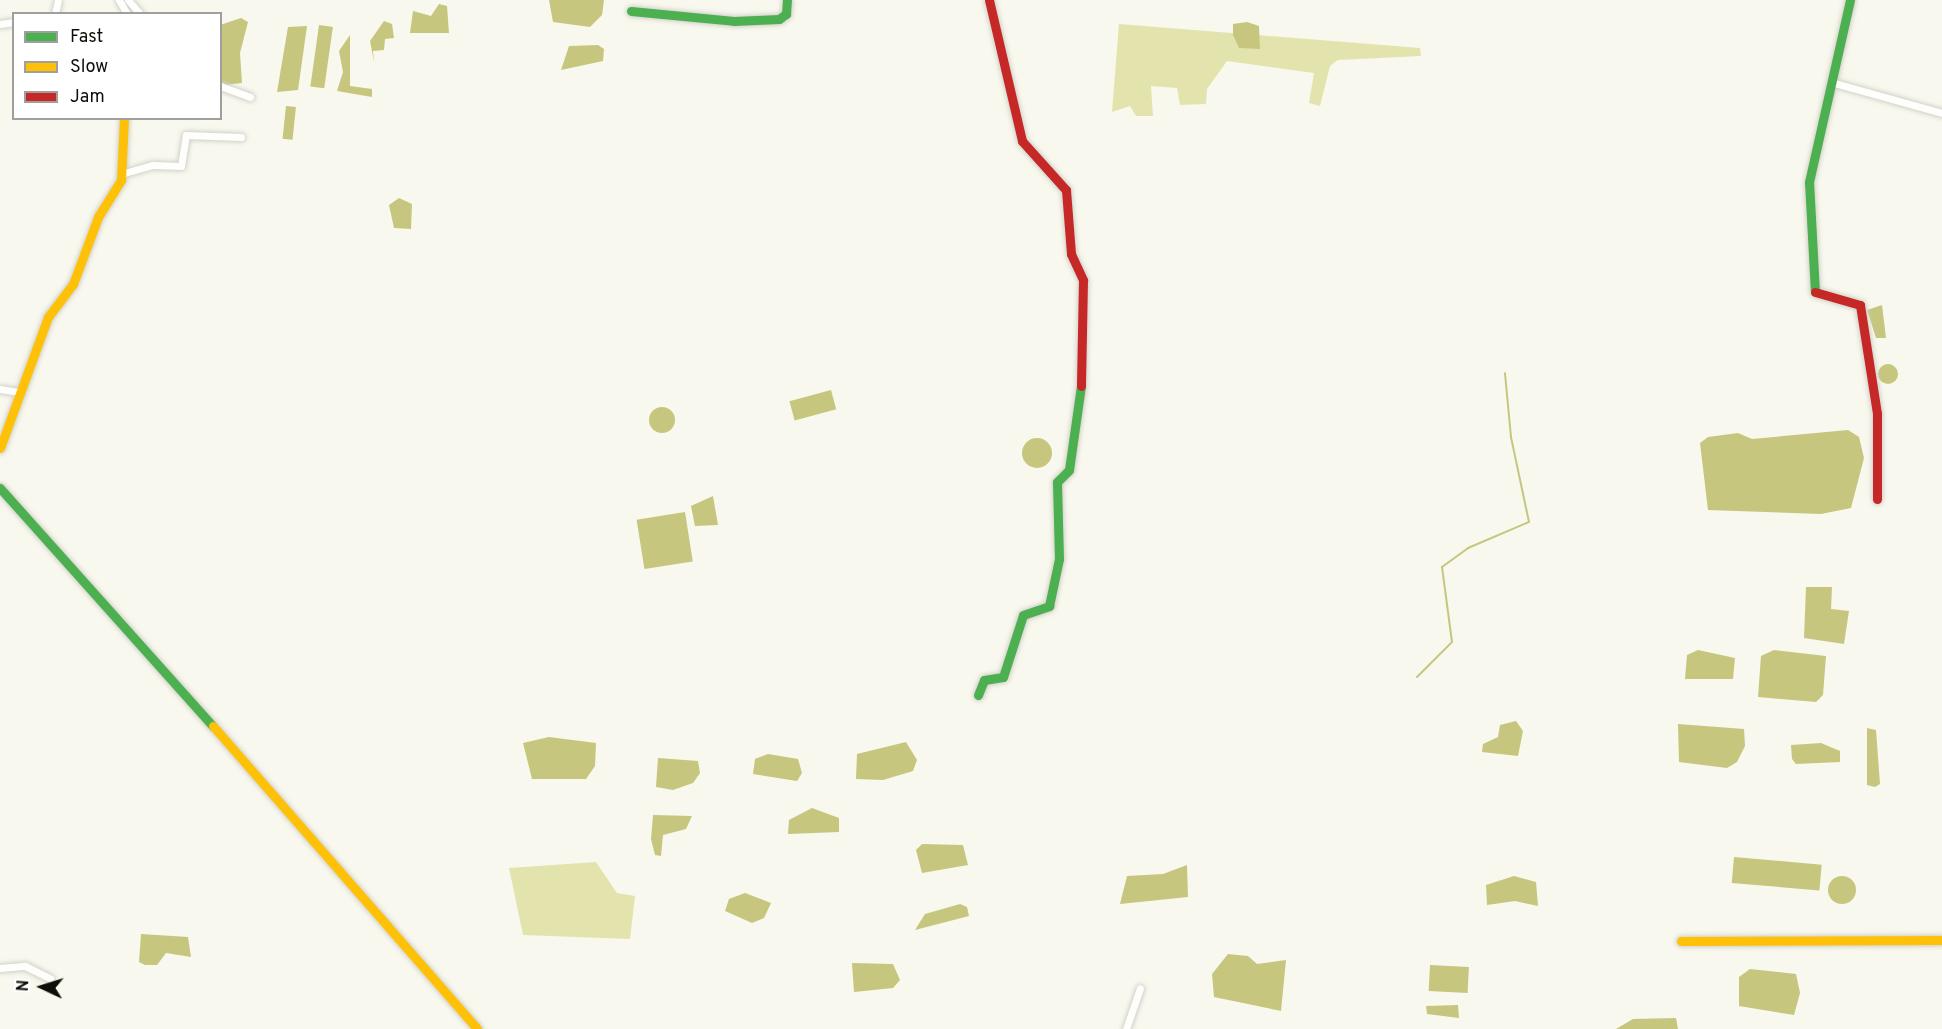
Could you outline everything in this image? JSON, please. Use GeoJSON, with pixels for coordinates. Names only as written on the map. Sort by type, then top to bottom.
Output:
{"type":"FeatureCollection","features":[{"type":"Feature","properties":{"kind":"street"},"geometry":{"type":"LineString","coordinates":[[128,0],[138,12]]}},
{"type":"Feature","properties":{"kind":"street"},"geometry":{"type":"LineString","coordinates":[[632,11],[779,20],[786,14],[787,0]]}},
{"type":"Feature","properties":{"kind":"street"},"geometry":{"type":"LineString","coordinates":[[978,695],[984,680],[1004,677],[1023,615],[1049,606],[1059,559],[1057,482],[1069,470],[1085,362],[1083,280],[1071,254],[1066,190],[1022,141],[989,0]]}},
{"type":"Feature","properties":{"kind":"street"},"geometry":{"type":"LineString","coordinates":[[1850,0],[1809,182],[1814,281],[1816,296],[1851,299],[1860,305],[1877,414],[1877,499]]}},
{"type":"Feature","properties":{"kind":"street"},"geometry":{"type":"LineString","coordinates":[[1831,82],[1942,113]]}},
{"type":"Feature","properties":{"kind":"street"},"geometry":{"type":"LineString","coordinates":[[222,87],[250,97]]}},
{"type":"Feature","properties":{"kind":"street"},"geometry":{"type":"LineString","coordinates":[[0,448],[48,317],[73,284],[121,174],[124,120]]}},
{"type":"Feature","properties":{"kind":"street"},"geometry":{"type":"LineString","coordinates":[[121,174],[153,165],[181,166],[186,135],[241,137]]}},
{"type":"Feature","properties":{"kind":"street"},"geometry":{"type":"LineString","coordinates":[[0,389],[20,392]]}},
{"type":"Feature","properties":{"kind":"street"},"geometry":{"type":"LineString","coordinates":[[0,488],[423,961],[477,1029]]}},
{"type":"Feature","properties":{"kind":"street"},"geometry":{"type":"LineString","coordinates":[[1681,941],[1942,940]]}},
{"type":"Feature","properties":{"kind":"street"},"geometry":{"type":"LineString","coordinates":[[0,968],[25,966],[50,978]]}},
{"type":"Feature","properties":{"kind":"street"},"geometry":{"type":"LineString","coordinates":[[1126,1029],[1140,988]]}},
{"type":"Feature","properties":{"kind":"green space"},"geometry":{"type":"Polygon","coordinates":[[[1119,24],[1420,48],[1421,56],[1338,60],[1330,66],[1320,106],[1309,103],[1314,73],[1227,61],[1207,89],[1206,104],[1180,105],[1177,88],[1151,86],[1153,116],[1136,116],[1130,106],[1112,112],[1119,24]]]}},
{"type":"Feature","properties":{"kind":"green space"},"geometry":{"type":"Polygon","coordinates":[[[596,862],[617,893],[635,896],[630,939],[523,935],[509,868],[596,862]]]}},
{"type":"Feature","properties":{"kind":"shaded area"},"geometry":{"type":"Polygon","coordinates":[[[549,0],[604,0],[602,15],[590,27],[553,22],[549,0]]]}},
{"type":"Feature","properties":{"kind":"shaded area"},"geometry":{"type":"Polygon","coordinates":[[[439,4],[447,6],[449,33],[410,33],[413,11],[431,16],[439,4]]]}},
{"type":"Feature","properties":{"kind":"shaded area"},"geometry":{"type":"Polygon","coordinates":[[[241,18],[248,22],[240,53],[242,83],[225,85],[222,83],[222,24],[241,18]]]}},
{"type":"Feature","properties":{"kind":"shaded area"},"geometry":{"type":"Polygon","coordinates":[[[384,21],[392,24],[394,38],[385,39],[384,50],[373,51],[374,62],[370,41],[384,21]]]}},
{"type":"Feature","properties":{"kind":"shaded area"},"geometry":{"type":"Polygon","coordinates":[[[1247,22],[1259,26],[1260,49],[1239,48],[1233,35],[1233,24],[1247,22]]]}},
{"type":"Feature","properties":{"kind":"shaded area"},"geometry":{"type":"Polygon","coordinates":[[[319,25],[333,27],[324,88],[310,86],[319,25]]]}},
{"type":"Feature","properties":{"kind":"shaded area"},"geometry":{"type":"Polygon","coordinates":[[[307,26],[298,90],[277,92],[288,27],[307,26]]]}},
{"type":"Feature","properties":{"kind":"shaded area"},"geometry":{"type":"Polygon","coordinates":[[[350,35],[350,86],[372,89],[372,97],[337,91],[343,72],[339,51],[350,35]]]}},
{"type":"Feature","properties":{"kind":"shaded area"},"geometry":{"type":"Polygon","coordinates":[[[598,45],[604,49],[603,61],[561,70],[569,46],[598,45]]]}},
{"type":"Feature","properties":{"kind":"shaded area"},"geometry":{"type":"Polygon","coordinates":[[[286,106],[296,107],[292,140],[283,139],[286,106]]]}},
{"type":"Feature","properties":{"kind":"shaded area"},"geometry":{"type":"Polygon","coordinates":[[[399,198],[412,204],[411,229],[394,228],[389,205],[399,198]]]}},
{"type":"Feature","properties":{"kind":"shaded area"},"geometry":{"type":"Polygon","coordinates":[[[1882,305],[1886,338],[1876,338],[1867,310],[1882,305]]]}},
{"type":"Feature","properties":{"kind":"shaded area"},"geometry":{"type":"Polygon","coordinates":[[[1884,364],[1892,364],[1898,370],[1898,378],[1892,384],[1884,384],[1878,378],[1878,370],[1884,364]]]}},
{"type":"Feature","properties":{"kind":"shaded area"},"geometry":{"type":"Polygon","coordinates":[[[831,390],[836,409],[795,420],[789,401],[831,390]]]}},
{"type":"Feature","properties":{"kind":"shaded area"},"geometry":{"type":"Polygon","coordinates":[[[662,407],[671,411],[675,420],[671,429],[662,433],[653,429],[649,420],[653,411],[662,407]]]}},
{"type":"Feature","properties":{"kind":"shaded area"},"geometry":{"type":"Polygon","coordinates":[[[1848,430],[1859,437],[1864,458],[1851,508],[1821,514],[1708,510],[1700,443],[1708,437],[1738,433],[1752,439],[1848,430]]]}},
{"type":"Feature","properties":{"kind":"shaded area"},"geometry":{"type":"Polygon","coordinates":[[[1037,438],[1048,442],[1052,453],[1048,464],[1037,468],[1026,464],[1022,453],[1026,442],[1037,438]]]}},
{"type":"Feature","properties":{"kind":"shaded area"},"geometry":{"type":"Polygon","coordinates":[[[713,496],[718,525],[695,526],[691,506],[713,496]]]}},
{"type":"Feature","properties":{"kind":"shaded area"},"geometry":{"type":"Polygon","coordinates":[[[685,512],[693,561],[644,569],[637,520],[685,512]]]}},
{"type":"Feature","properties":{"kind":"shaded area"},"geometry":{"type":"Polygon","coordinates":[[[1806,587],[1832,587],[1831,609],[1849,611],[1844,644],[1804,638],[1806,587]]]}},
{"type":"Feature","properties":{"kind":"shaded area"},"geometry":{"type":"Polygon","coordinates":[[[1698,650],[1735,658],[1733,679],[1685,679],[1687,655],[1698,650]]]}},
{"type":"Feature","properties":{"kind":"shaded area"},"geometry":{"type":"Polygon","coordinates":[[[1774,650],[1826,656],[1823,695],[1816,702],[1758,697],[1761,656],[1774,650]]]}},
{"type":"Feature","properties":{"kind":"shaded area"},"geometry":{"type":"Polygon","coordinates":[[[1516,721],[1523,731],[1518,756],[1482,752],[1483,744],[1498,737],[1500,725],[1516,721]]]}},
{"type":"Feature","properties":{"kind":"shaded area"},"geometry":{"type":"Polygon","coordinates":[[[1678,724],[1744,729],[1745,746],[1737,762],[1727,768],[1679,762],[1678,724]]]}},
{"type":"Feature","properties":{"kind":"shaded area"},"geometry":{"type":"Polygon","coordinates":[[[1867,728],[1876,730],[1880,784],[1875,787],[1867,785],[1867,728]]]}},
{"type":"Feature","properties":{"kind":"shaded area"},"geometry":{"type":"Polygon","coordinates":[[[549,737],[596,743],[595,766],[586,779],[532,779],[523,743],[549,737]]]}},
{"type":"Feature","properties":{"kind":"shaded area"},"geometry":{"type":"Polygon","coordinates":[[[906,742],[917,760],[913,771],[883,780],[856,779],[857,754],[906,742]]]}},
{"type":"Feature","properties":{"kind":"shaded area"},"geometry":{"type":"Polygon","coordinates":[[[1821,743],[1840,751],[1840,762],[1796,764],[1792,759],[1791,745],[1821,743]]]}},
{"type":"Feature","properties":{"kind":"shaded area"},"geometry":{"type":"Polygon","coordinates":[[[768,754],[798,759],[802,773],[797,781],[753,774],[755,759],[768,754]]]}},
{"type":"Feature","properties":{"kind":"shaded area"},"geometry":{"type":"Polygon","coordinates":[[[658,758],[698,761],[700,773],[693,783],[673,790],[656,787],[658,758]]]}},
{"type":"Feature","properties":{"kind":"shaded area"},"geometry":{"type":"Polygon","coordinates":[[[812,808],[839,818],[839,832],[788,834],[789,820],[812,808]]]}},
{"type":"Feature","properties":{"kind":"shaded area"},"geometry":{"type":"Polygon","coordinates":[[[653,815],[692,816],[686,829],[663,835],[661,856],[655,855],[651,839],[653,815]]]}},
{"type":"Feature","properties":{"kind":"shaded area"},"geometry":{"type":"Polygon","coordinates":[[[922,844],[963,845],[968,865],[922,873],[916,850],[922,844]]]}},
{"type":"Feature","properties":{"kind":"shaded area"},"geometry":{"type":"Polygon","coordinates":[[[1734,857],[1822,865],[1819,891],[1732,883],[1734,857]]]}},
{"type":"Feature","properties":{"kind":"shaded area"},"geometry":{"type":"Polygon","coordinates":[[[1187,865],[1188,897],[1120,904],[1127,876],[1163,874],[1187,865]]]}},
{"type":"Feature","properties":{"kind":"shaded area"},"geometry":{"type":"Polygon","coordinates":[[[1514,876],[1536,882],[1538,906],[1515,901],[1487,905],[1486,885],[1514,876]]]}},
{"type":"Feature","properties":{"kind":"shaded area"},"geometry":{"type":"Polygon","coordinates":[[[1842,876],[1852,880],[1856,890],[1852,900],[1842,904],[1832,900],[1828,890],[1832,880],[1842,876]]]}},
{"type":"Feature","properties":{"kind":"shaded area"},"geometry":{"type":"Polygon","coordinates":[[[745,893],[771,903],[764,918],[752,923],[725,911],[729,899],[745,893]]]}},
{"type":"Feature","properties":{"kind":"shaded area"},"geometry":{"type":"Polygon","coordinates":[[[960,904],[967,907],[969,916],[915,930],[925,914],[960,904]]]}},
{"type":"Feature","properties":{"kind":"shaded area"},"geometry":{"type":"Polygon","coordinates":[[[141,934],[188,937],[191,957],[166,953],[157,965],[145,965],[139,962],[141,934]]]}},
{"type":"Feature","properties":{"kind":"shaded area"},"geometry":{"type":"Polygon","coordinates":[[[1228,954],[1248,956],[1257,964],[1286,960],[1281,1011],[1214,997],[1212,974],[1228,954]]]}},
{"type":"Feature","properties":{"kind":"shaded area"},"geometry":{"type":"Polygon","coordinates":[[[852,963],[893,964],[900,980],[893,988],[854,992],[852,963]]]}},
{"type":"Feature","properties":{"kind":"shaded area"},"geometry":{"type":"Polygon","coordinates":[[[1430,965],[1469,967],[1468,993],[1429,991],[1430,965]]]}},
{"type":"Feature","properties":{"kind":"shaded area"},"geometry":{"type":"Polygon","coordinates":[[[1750,969],[1796,974],[1800,993],[1794,1015],[1739,1006],[1739,977],[1750,969]]]}},
{"type":"Feature","properties":{"kind":"shaded area"},"geometry":{"type":"Polygon","coordinates":[[[1458,1005],[1459,1018],[1427,1014],[1426,1006],[1458,1005]]]}},
{"type":"Feature","properties":{"kind":"shaded area"},"geometry":{"type":"Polygon","coordinates":[[[1676,1018],[1678,1029],[1616,1029],[1633,1019],[1676,1018]]]}},
{"type":"Feature","properties":{"kind":"waterway"},"geometry":{"type":"LineString","coordinates":[[1417,677],[1452,642],[1442,567],[1468,548],[1529,522],[1511,437],[1505,373]]}},
{"type":"Feature","properties":{"kind":"traffic: fast"},"geometry":{"type":"LineString","coordinates":[[631,11],[734,21],[779,19],[786,14],[787,0]]}},
{"type":"Feature","properties":{"kind":"traffic: fast"},"geometry":{"type":"LineString","coordinates":[[1815,292],[1809,182],[1850,0]]}},
{"type":"Feature","properties":{"kind":"traffic: fast"},"geometry":{"type":"LineString","coordinates":[[978,695],[984,680],[1003,677],[1023,615],[1049,606],[1059,559],[1057,482],[1069,470],[1081,386]]}},
{"type":"Feature","properties":{"kind":"traffic: fast"},"geometry":{"type":"LineString","coordinates":[[0,488],[213,726]]}},
{"type":"Feature","properties":{"kind":"traffic: slow"},"geometry":{"type":"LineString","coordinates":[[0,448],[48,317],[73,284],[98,217],[121,180],[124,120]]}},
{"type":"Feature","properties":{"kind":"traffic: slow"},"geometry":{"type":"LineString","coordinates":[[213,726],[477,1029]]}},
{"type":"Feature","properties":{"kind":"traffic: slow"},"geometry":{"type":"LineString","coordinates":[[1681,941],[1942,940]]}},
{"type":"Feature","properties":{"kind":"traffic: jam"},"geometry":{"type":"LineString","coordinates":[[989,0],[1022,141],[1066,190],[1071,254],[1083,280],[1081,386]]}},
{"type":"Feature","properties":{"kind":"traffic: jam"},"geometry":{"type":"LineString","coordinates":[[1815,292],[1860,305],[1877,414],[1877,499]]}}]}
